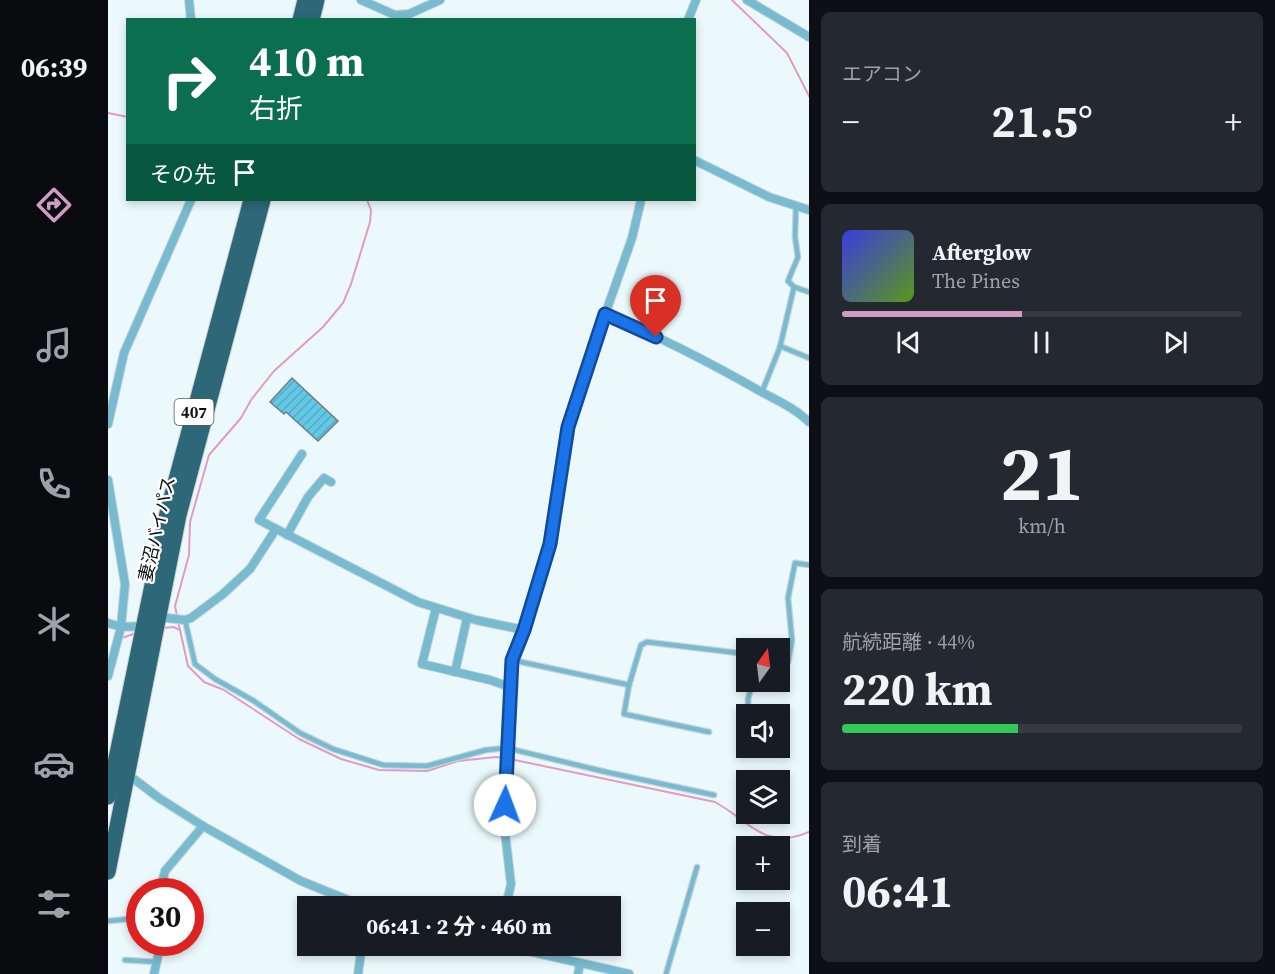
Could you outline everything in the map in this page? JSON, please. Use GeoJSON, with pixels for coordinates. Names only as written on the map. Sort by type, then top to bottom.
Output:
{"type":"FeatureCollection","features":[{"type":"Feature","properties":{"kind":"highway"},"geometry":{"type":"LineString","coordinates":[[300,18],[305,0]]}},
{"type":"Feature","properties":{"kind":"highway"},"geometry":{"type":"LineString","coordinates":[[312,18],[317,0]]}},
{"type":"Feature","properties":{"kind":"highway","name":"妻沼バイパス"},"geometry":{"type":"LineString","coordinates":[[108,872],[129,776],[153,626],[167,513],[251,201]]}},
{"type":"Feature","properties":{"kind":"highway","name":"妻沼バイパス"},"geometry":{"type":"LineString","coordinates":[[108,797],[111,756],[153,626],[179,515],[263,201]]}},
{"type":"Feature","properties":{"kind":"street"},"geometry":{"type":"LineString","coordinates":[[189,0],[191,18]]}},
{"type":"Feature","properties":{"kind":"street"},"geometry":{"type":"LineString","coordinates":[[361,0],[394,15],[409,14],[440,0]]}},
{"type":"Feature","properties":{"kind":"street"},"geometry":{"type":"LineString","coordinates":[[689,18],[696,0]]}},
{"type":"Feature","properties":{"kind":"street"},"geometry":{"type":"LineString","coordinates":[[747,0],[808,37]]}},
{"type":"Feature","properties":{"kind":"street"},"geometry":{"type":"LineString","coordinates":[[696,161],[769,197],[808,210]]}},
{"type":"Feature","properties":{"kind":"street"},"geometry":{"type":"LineString","coordinates":[[108,424],[111,393],[124,352],[191,201]]}},
{"type":"Feature","properties":{"kind":"street"},"geometry":{"type":"LineString","coordinates":[[508,896],[511,884],[504,824],[512,660],[524,630],[550,544],[568,427],[632,238],[641,201]]}},
{"type":"Feature","properties":{"kind":"street"},"geometry":{"type":"LineString","coordinates":[[605,314],[679,348],[762,392],[799,413],[808,422]]}},
{"type":"Feature","properties":{"kind":"street"},"geometry":{"type":"LineString","coordinates":[[302,454],[259,520],[418,602],[467,618],[524,630]]}},
{"type":"Feature","properties":{"kind":"street"},"geometry":{"type":"LineString","coordinates":[[287,535],[308,497],[324,478],[331,482]]}},
{"type":"Feature","properties":{"kind":"street"},"geometry":{"type":"LineString","coordinates":[[108,480],[125,584],[121,630],[108,676]]}},
{"type":"Feature","properties":{"kind":"street"},"geometry":{"type":"LineString","coordinates":[[108,623],[121,630],[191,618],[223,594],[250,569],[276,529]]}},
{"type":"Feature","properties":{"kind":"street"},"geometry":{"type":"LineString","coordinates":[[436,608],[422,664],[510,687]]}},
{"type":"Feature","properties":{"kind":"street"},"geometry":{"type":"LineString","coordinates":[[455,672],[467,618]]}},
{"type":"Feature","properties":{"kind":"street"},"geometry":{"type":"LineString","coordinates":[[111,756],[129,776],[203,826],[301,881],[338,896]]}},
{"type":"Feature","properties":{"kind":"street"},"geometry":{"type":"LineString","coordinates":[[163,878],[165,870],[203,826]]}},
{"type":"Feature","properties":{"kind":"street"},"geometry":{"type":"LineString","coordinates":[[154,974],[159,956]]}},
{"type":"Feature","properties":{"kind":"street"},"geometry":{"type":"LineString","coordinates":[[358,974],[360,956]]}},
{"type":"Feature","properties":{"kind":"street"},"geometry":{"type":"LineString","coordinates":[[547,956],[629,974]]}},
{"type":"Feature","properties":{"kind":"street"},"geometry":{"type":"LineString","coordinates":[[578,974],[580,964]]}},
{"type":"Feature","properties":{"kind":"lane"},"geometry":{"type":"LineString","coordinates":[[796,206],[795,237],[798,257],[788,281],[795,287],[808,292]]}},
{"type":"Feature","properties":{"kind":"lane"},"geometry":{"type":"LineString","coordinates":[[762,392],[780,346],[795,287]]}},
{"type":"Feature","properties":{"kind":"lane"},"geometry":{"type":"LineString","coordinates":[[780,346],[808,358]]}},
{"type":"Feature","properties":{"kind":"lane"},"geometry":{"type":"LineString","coordinates":[[790,651],[792,640],[788,598],[795,563],[808,565]]}},
{"type":"Feature","properties":{"kind":"lane"},"geometry":{"type":"LineString","coordinates":[[184,620],[195,664],[214,679],[254,700],[300,733],[333,748],[383,765],[427,766],[486,750],[507,748],[714,795]]}},
{"type":"Feature","properties":{"kind":"lane"},"geometry":{"type":"LineString","coordinates":[[710,732],[624,714],[629,685],[641,645],[647,642],[736,653]]}},
{"type":"Feature","properties":{"kind":"lane"},"geometry":{"type":"LineString","coordinates":[[512,660],[629,685]]}},
{"type":"Feature","properties":{"kind":"lane"},"geometry":{"type":"LineString","coordinates":[[666,974],[697,867]]}},
{"type":"Feature","properties":{"kind":"lane"},"geometry":{"type":"LineString","coordinates":[[108,921],[126,919]]}},
{"type":"Feature","properties":{"kind":"lane"},"geometry":{"type":"LineString","coordinates":[[125,960],[158,962]]}},
{"type":"Feature","properties":{"kind":"building"},"geometry":{"type":"Polygon","coordinates":[[[292,378],[338,421],[318,441],[286,412],[284,414],[270,402],[292,378]]]}},
{"type":"Feature","properties":{"kind":"waterway"},"geometry":{"type":"LineString","coordinates":[[732,0],[787,53],[809,96]]}},
{"type":"Feature","properties":{"kind":"waterway"},"geometry":{"type":"LineString","coordinates":[[108,113],[126,117]]}},
{"type":"Feature","properties":{"kind":"waterway"},"geometry":{"type":"LineString","coordinates":[[177,616],[175,606],[189,555],[190,522],[209,455],[241,418],[251,400],[274,371],[323,327],[343,303],[370,222],[371,210],[367,201]]}},
{"type":"Feature","properties":{"kind":"waterway"},"geometry":{"type":"LineString","coordinates":[[178,621],[188,666],[204,682],[224,690],[299,739],[341,759],[379,770],[427,771],[458,761],[504,758]]}},
{"type":"Feature","properties":{"kind":"waterway"},"geometry":{"type":"LineString","coordinates":[[163,628],[173,627],[180,630]]}},
{"type":"Feature","properties":{"kind":"waterway"},"geometry":{"type":"LineString","coordinates":[[122,638],[136,633]]}},
{"type":"Feature","properties":{"kind":"waterway"},"geometry":{"type":"LineString","coordinates":[[510,759],[715,802],[759,832],[769,836],[794,837],[809,832]]}},
{"type":"Feature","properties":{"kind":"route"},"geometry":{"type":"LineString","coordinates":[[505,805],[512,660],[524,630],[550,544],[568,427],[580,386],[605,314],[656,337]]}}]}
